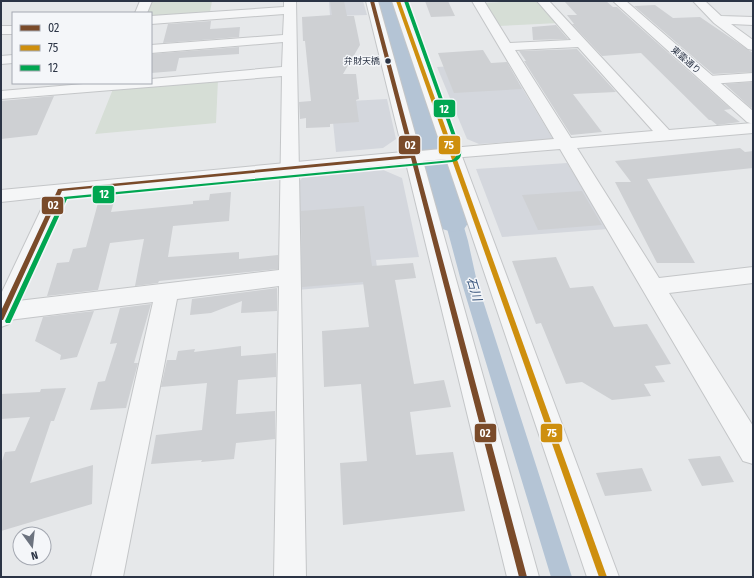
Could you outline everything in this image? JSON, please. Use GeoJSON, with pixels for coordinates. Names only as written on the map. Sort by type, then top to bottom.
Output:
{"type":"FeatureCollection","features":[{"type":"Feature","properties":{"kind":"street"},"geometry":{"type":"LineString","coordinates":[[141,12],[146,1]]}},
{"type":"Feature","properties":{"kind":"street"},"geometry":{"type":"LineString","coordinates":[[212,16],[216,1]]}},
{"type":"Feature","properties":{"kind":"street"},"geometry":{"type":"LineString","coordinates":[[372,1],[523,577]]}},
{"type":"Feature","properties":{"kind":"street"},"geometry":{"type":"LineString","coordinates":[[398,1],[450,153],[602,577]]}},
{"type":"Feature","properties":{"kind":"street"},"geometry":{"type":"LineString","coordinates":[[478,1],[753,451]]}},
{"type":"Feature","properties":{"kind":"street"},"geometry":{"type":"LineString","coordinates":[[543,1],[665,135]]}},
{"type":"Feature","properties":{"kind":"street","name":"東雲通り"},"geometry":{"type":"LineString","coordinates":[[619,1],[753,119]]}},
{"type":"Feature","properties":{"kind":"street"},"geometry":{"type":"LineString","coordinates":[[699,1],[718,20],[751,43]]}},
{"type":"Feature","properties":{"kind":"street"},"geometry":{"type":"LineString","coordinates":[[152,20],[212,16],[290,6],[290,577]]}},
{"type":"Feature","properties":{"kind":"street"},"geometry":{"type":"LineString","coordinates":[[718,20],[753,21]]}},
{"type":"Feature","properties":{"kind":"street"},"geometry":{"type":"LineString","coordinates":[[1,30],[12,30]]}},
{"type":"Feature","properties":{"kind":"street"},"geometry":{"type":"LineString","coordinates":[[152,49],[289,38]]}},
{"type":"Feature","properties":{"kind":"street"},"geometry":{"type":"LineString","coordinates":[[506,47],[581,43]]}},
{"type":"Feature","properties":{"kind":"street"},"geometry":{"type":"LineString","coordinates":[[1,60],[12,59]]}},
{"type":"Feature","properties":{"kind":"street"},"geometry":{"type":"LineString","coordinates":[[152,83],[289,71]]}},
{"type":"Feature","properties":{"kind":"street"},"geometry":{"type":"LineString","coordinates":[[709,80],[753,77]]}},
{"type":"Feature","properties":{"kind":"street"},"geometry":{"type":"LineString","coordinates":[[1,95],[129,84]]}},
{"type":"Feature","properties":{"kind":"street"},"geometry":{"type":"LineString","coordinates":[[1,196],[413,156],[753,128]]}},
{"type":"Feature","properties":{"kind":"street"},"geometry":{"type":"LineString","coordinates":[[2,314],[60,190]]}},
{"type":"Feature","properties":{"kind":"street"},"geometry":{"type":"LineString","coordinates":[[652,287],[753,275]]}},
{"type":"Feature","properties":{"kind":"street"},"geometry":{"type":"LineString","coordinates":[[2,314],[167,291],[289,277]]}},
{"type":"Feature","properties":{"kind":"street"},"geometry":{"type":"LineString","coordinates":[[107,577],[167,291]]}},
{"type":"Feature","properties":{"kind":"shaded area"},"geometry":{"type":"Polygon","coordinates":[[[148,1],[212,1],[210,12],[204,14],[152,18],[152,12],[144,12],[148,1]]]}},
{"type":"Feature","properties":{"kind":"shaded area"},"geometry":{"type":"Polygon","coordinates":[[[329,1],[363,1],[367,15],[330,16],[329,1]]]}},
{"type":"Feature","properties":{"kind":"shaded area"},"geometry":{"type":"Polygon","coordinates":[[[538,1],[559,23],[498,26],[483,3],[538,1]]]}},
{"type":"Feature","properties":{"kind":"shaded area"},"geometry":{"type":"Polygon","coordinates":[[[507,63],[553,139],[479,144],[467,139],[437,67],[507,63]]]}},
{"type":"Feature","properties":{"kind":"shaded area"},"geometry":{"type":"Polygon","coordinates":[[[218,80],[216,123],[95,134],[113,89],[218,80]]]}},
{"type":"Feature","properties":{"kind":"shaded area"},"geometry":{"type":"Polygon","coordinates":[[[387,99],[396,139],[383,148],[336,152],[331,102],[387,99]]]}},
{"type":"Feature","properties":{"kind":"shaded area"},"geometry":{"type":"Polygon","coordinates":[[[567,163],[608,229],[502,237],[476,169],[567,163]]]}},
{"type":"Feature","properties":{"kind":"shaded area"},"geometry":{"type":"Polygon","coordinates":[[[381,169],[402,178],[419,257],[376,260],[379,283],[297,290],[296,185],[303,177],[381,169]]]}},
{"type":"Feature","properties":{"kind":"water"},"geometry":{"type":"Polygon","coordinates":[[[380,1],[390,1],[414,72],[419,100],[428,133],[417,134],[401,71],[380,1]]]}},
{"type":"Feature","properties":{"kind":"water"},"geometry":{"type":"Polygon","coordinates":[[[449,175],[468,241],[477,282],[572,577],[551,577],[460,277],[433,176],[449,175]]]}},
{"type":"Feature","properties":{"kind":"building"},"geometry":{"type":"Polygon","coordinates":[[[330,1],[344,1],[347,16],[354,16],[360,45],[343,74],[356,74],[359,99],[356,100],[359,122],[330,124],[330,127],[306,128],[306,118],[300,119],[299,102],[311,101],[305,41],[303,41],[302,17],[332,15],[330,1]]]}},
{"type":"Feature","properties":{"kind":"building"},"geometry":{"type":"Polygon","coordinates":[[[425,1],[448,1],[455,16],[431,17],[425,1]]]}},
{"type":"Feature","properties":{"kind":"building"},"geometry":{"type":"Polygon","coordinates":[[[606,1],[613,7],[617,7],[731,109],[724,110],[740,122],[717,125],[709,120],[641,53],[602,56],[572,24],[574,24],[567,15],[577,15],[565,2],[606,1]]]}},
{"type":"Feature","properties":{"kind":"building"},"geometry":{"type":"Polygon","coordinates":[[[655,5],[673,18],[700,17],[753,53],[753,72],[713,74],[634,6],[655,5]]]}},
{"type":"Feature","properties":{"kind":"building"},"geometry":{"type":"Polygon","coordinates":[[[211,21],[210,29],[240,27],[239,37],[163,43],[168,24],[211,21]]]}},
{"type":"Feature","properties":{"kind":"building"},"geometry":{"type":"Polygon","coordinates":[[[556,25],[568,39],[533,40],[532,27],[556,25]]]}},
{"type":"Feature","properties":{"kind":"building"},"geometry":{"type":"Polygon","coordinates":[[[239,47],[239,54],[179,58],[176,71],[152,73],[152,54],[239,47]]]}},
{"type":"Feature","properties":{"kind":"building"},"geometry":{"type":"Polygon","coordinates":[[[577,49],[616,92],[573,94],[602,132],[571,135],[519,51],[577,49]]]}},
{"type":"Feature","properties":{"kind":"building"},"geometry":{"type":"Polygon","coordinates":[[[483,50],[491,63],[507,62],[522,89],[454,93],[438,53],[483,50]]]}},
{"type":"Feature","properties":{"kind":"building"},"geometry":{"type":"Polygon","coordinates":[[[753,82],[753,107],[751,108],[725,84],[753,82]]]}},
{"type":"Feature","properties":{"kind":"building"},"geometry":{"type":"Polygon","coordinates":[[[54,96],[37,135],[1,139],[1,101],[54,96]]]}},
{"type":"Feature","properties":{"kind":"building"},"geometry":{"type":"Polygon","coordinates":[[[740,148],[745,152],[753,151],[753,168],[647,179],[695,263],[657,263],[615,182],[631,182],[615,161],[740,148]]]}},
{"type":"Feature","properties":{"kind":"building"},"geometry":{"type":"Polygon","coordinates":[[[582,191],[602,225],[538,230],[522,195],[582,191]]]}},
{"type":"Feature","properties":{"kind":"building"},"geometry":{"type":"Polygon","coordinates":[[[231,192],[229,221],[173,226],[168,257],[239,252],[239,259],[278,255],[278,269],[159,281],[158,283],[135,286],[144,239],[110,243],[98,290],[47,296],[57,263],[69,262],[73,249],[86,247],[98,203],[114,201],[111,212],[193,204],[193,201],[209,200],[210,194],[231,192]]]}},
{"type":"Feature","properties":{"kind":"building"},"geometry":{"type":"Polygon","coordinates":[[[364,206],[372,266],[413,263],[416,278],[395,280],[414,384],[444,380],[451,407],[410,412],[416,455],[453,452],[465,511],[343,525],[340,463],[367,461],[361,384],[324,387],[322,331],[369,327],[363,282],[302,287],[301,211],[364,206]]]}},
{"type":"Feature","properties":{"kind":"building"},"geometry":{"type":"Polygon","coordinates":[[[556,257],[570,288],[593,286],[614,327],[647,324],[671,364],[655,366],[665,382],[644,384],[651,396],[612,400],[582,382],[566,384],[541,323],[536,324],[512,261],[556,257]]]}},
{"type":"Feature","properties":{"kind":"building"},"geometry":{"type":"Polygon","coordinates":[[[277,288],[277,311],[241,313],[242,301],[211,313],[190,315],[192,299],[277,288]]]}},
{"type":"Feature","properties":{"kind":"building"},"geometry":{"type":"Polygon","coordinates":[[[151,304],[134,363],[138,363],[126,408],[90,410],[98,382],[105,381],[117,343],[110,344],[120,308],[151,304]]]}},
{"type":"Feature","properties":{"kind":"building"},"geometry":{"type":"Polygon","coordinates":[[[94,311],[77,357],[60,360],[61,355],[35,341],[43,317],[94,311]]]}},
{"type":"Feature","properties":{"kind":"building"},"geometry":{"type":"Polygon","coordinates":[[[241,346],[241,356],[276,353],[276,377],[238,380],[236,414],[275,411],[275,439],[236,443],[234,459],[151,464],[156,435],[202,430],[207,383],[161,387],[167,360],[176,360],[178,351],[195,349],[194,352],[241,346]]]}},
{"type":"Feature","properties":{"kind":"building"},"geometry":{"type":"Polygon","coordinates":[[[66,388],[54,421],[51,421],[30,483],[93,465],[92,504],[18,526],[12,526],[12,528],[1,531],[1,464],[5,452],[15,451],[30,417],[1,419],[1,394],[40,392],[41,389],[66,388]]]}},
{"type":"Feature","properties":{"kind":"building"},"geometry":{"type":"Polygon","coordinates":[[[720,456],[734,482],[702,486],[688,459],[720,456]]]}},
{"type":"Feature","properties":{"kind":"building"},"geometry":{"type":"Polygon","coordinates":[[[642,468],[652,491],[605,496],[596,473],[642,468]]]}},
{"type":"Feature","properties":{"kind":"waterway","name":"石川"},"geometry":{"type":"LineString","coordinates":[[385,1],[453,222]]}},
{"type":"Feature","properties":{"kind":"transit line","name":"02"},"geometry":{"type":"LineString","coordinates":[[372,1],[523,577]]}},
{"type":"Feature","properties":{"kind":"transit line","name":"75"},"geometry":{"type":"LineString","coordinates":[[398,1],[603,577]]}},
{"type":"Feature","properties":{"kind":"transit line","name":"12"},"geometry":{"type":"LineString","coordinates":[[8,321],[65,198],[452,161],[457,159],[459,156],[459,150],[406,1]]}},
{"type":"Feature","properties":{"kind":"transit line","name":"02"},"geometry":{"type":"LineString","coordinates":[[1,318],[60,190],[413,156]]}},
{"type":"Feature","properties":{"kind":"place","name":"弁財天橋"},"geometry":{"type":"Point","coordinates":[388,61]}}]}
